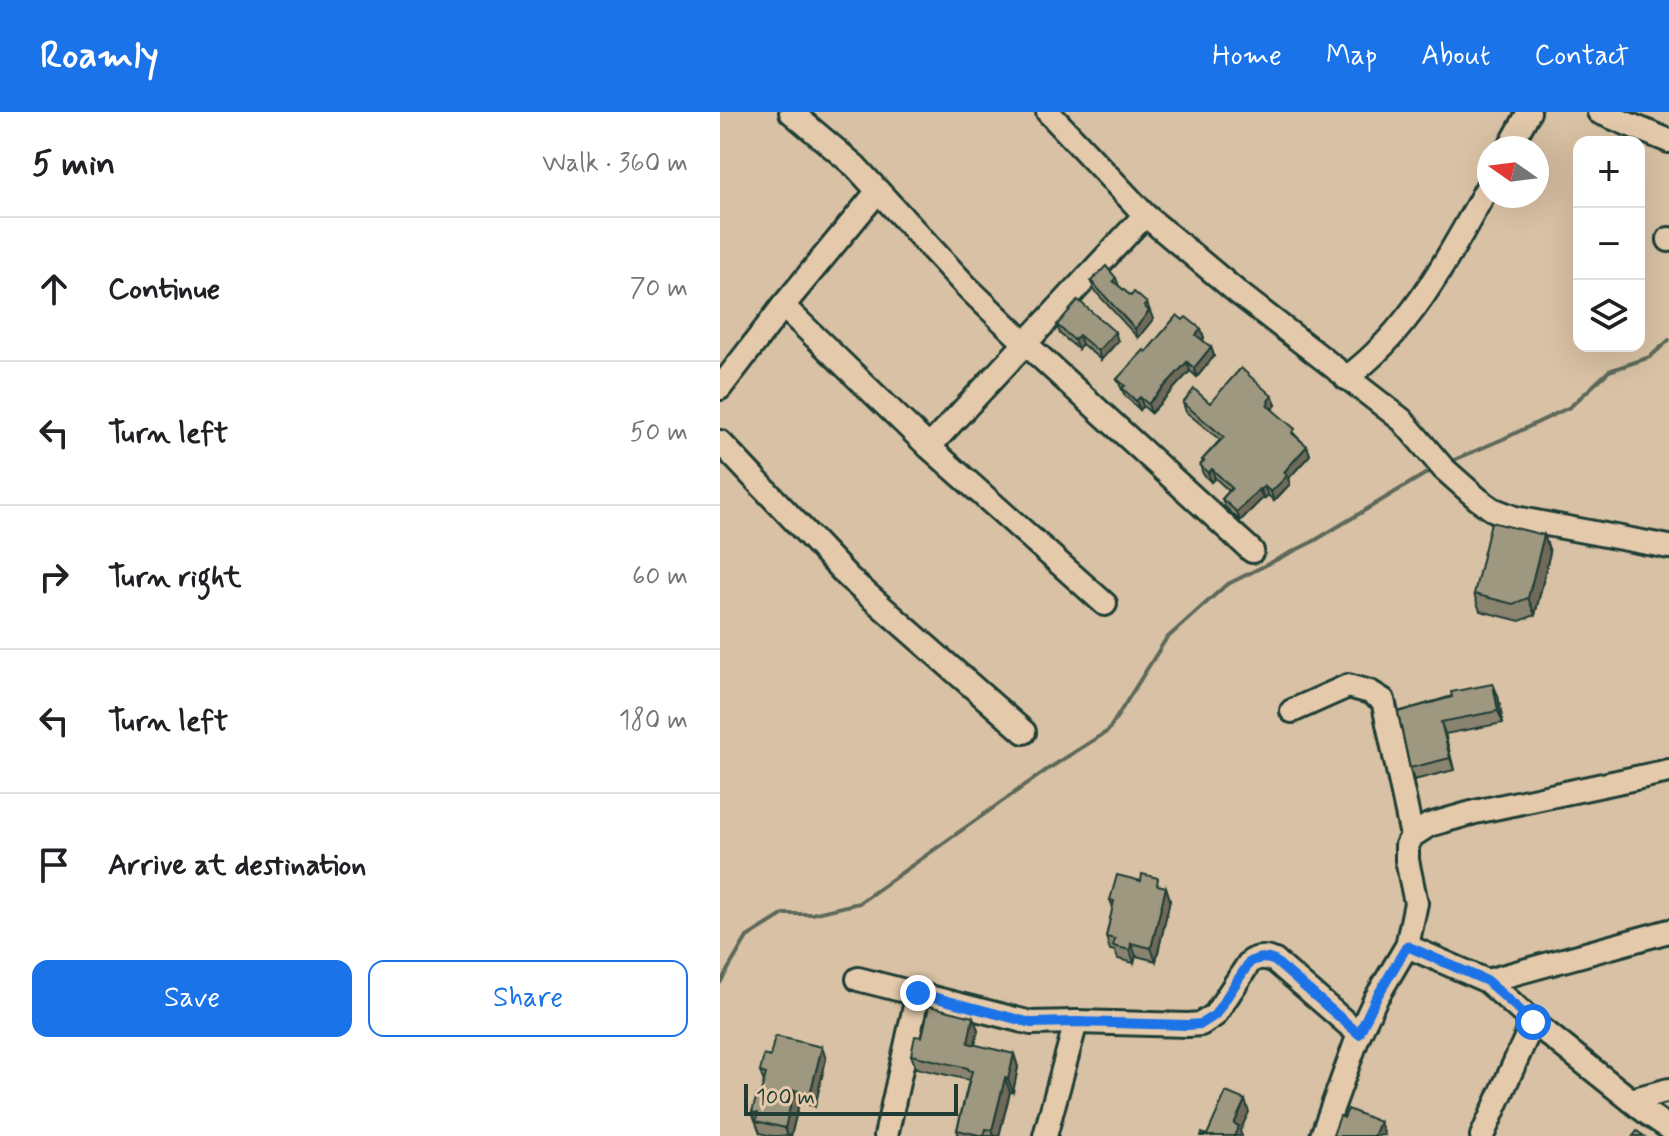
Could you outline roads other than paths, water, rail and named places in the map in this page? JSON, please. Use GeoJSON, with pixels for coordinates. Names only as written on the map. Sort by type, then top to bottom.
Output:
{"type":"FeatureCollection","features":[{"type":"Feature","properties":{"kind":"street"},"geometry":{"type":"LineString","coordinates":[[791,112],[855,166],[965,285],[1025,343],[1252,551]]}},
{"type":"Feature","properties":{"kind":"street"},"geometry":{"type":"LineString","coordinates":[[1048,112],[1145,215],[1237,292],[1402,420],[1440,465],[1492,509],[1515,518],[1669,547]]}},
{"type":"Feature","properties":{"kind":"street"},"geometry":{"type":"LineString","coordinates":[[1516,136],[1529,112]]}},
{"type":"Feature","properties":{"kind":"street"},"geometry":{"type":"LineString","coordinates":[[1599,112],[1669,141]]}},
{"type":"Feature","properties":{"kind":"street"},"geometry":{"type":"LineString","coordinates":[[720,388],[878,191]]}},
{"type":"Feature","properties":{"kind":"street"},"geometry":{"type":"LineString","coordinates":[[1346,378],[1385,344],[1425,294],[1477,205]]}},
{"type":"Feature","properties":{"kind":"street"},"geometry":{"type":"LineString","coordinates":[[929,447],[1145,215]]}},
{"type":"Feature","properties":{"kind":"street"},"geometry":{"type":"LineString","coordinates":[[783,306],[929,447],[1105,604]]}},
{"type":"Feature","properties":{"kind":"street"},"geometry":{"type":"LineString","coordinates":[[720,442],[849,578],[1024,732]]}},
{"type":"Feature","properties":{"kind":"street"},"geometry":{"type":"LineString","coordinates":[[1292,711],[1348,686],[1370,692],[1383,700],[1412,836]]}},
{"type":"Feature","properties":{"kind":"street"},"geometry":{"type":"LineString","coordinates":[[1322,1136],[1359,1034],[1407,946],[1416,903],[1407,860],[1407,845],[1412,836],[1429,825],[1475,812],[1669,771]]}},
{"type":"Feature","properties":{"kind":"street"},"geometry":{"type":"LineString","coordinates":[[1487,981],[1669,931]]}},
{"type":"Feature","properties":{"kind":"street"},"geometry":{"type":"LineString","coordinates":[[1407,946],[1487,981],[1533,1022],[1669,1128]]}},
{"type":"Feature","properties":{"kind":"street"},"geometry":{"type":"LineString","coordinates":[[858,979],[1031,1023],[1188,1025],[1201,1024],[1215,1015],[1249,963],[1258,958],[1267,958],[1275,961],[1359,1034]]}},
{"type":"Feature","properties":{"kind":"street"},"geometry":{"type":"LineString","coordinates":[[886,1136],[918,993]]}},
{"type":"Feature","properties":{"kind":"street"},"geometry":{"type":"LineString","coordinates":[[1045,1136],[1076,1022]]}},
{"type":"Feature","properties":{"kind":"street"},"geometry":{"type":"LineString","coordinates":[[1482,1136],[1533,1022]]}},
{"type":"Feature","properties":{"kind":"street"},"geometry":{"type":"LineString","coordinates":[[1631,1100],[1669,1090]]}},
{"type":"Feature","properties":{"kind":"waterway"},"geometry":{"type":"LineString","coordinates":[[1447,463],[1570,407],[1609,371],[1650,357],[1669,340]]}},
{"type":"Feature","properties":{"kind":"waterway"},"geometry":{"type":"LineString","coordinates":[[720,983],[747,937],[784,914],[812,914],[859,903],[1048,769],[1108,731],[1166,639],[1226,585],[1314,541],[1435,468]]}}]}
